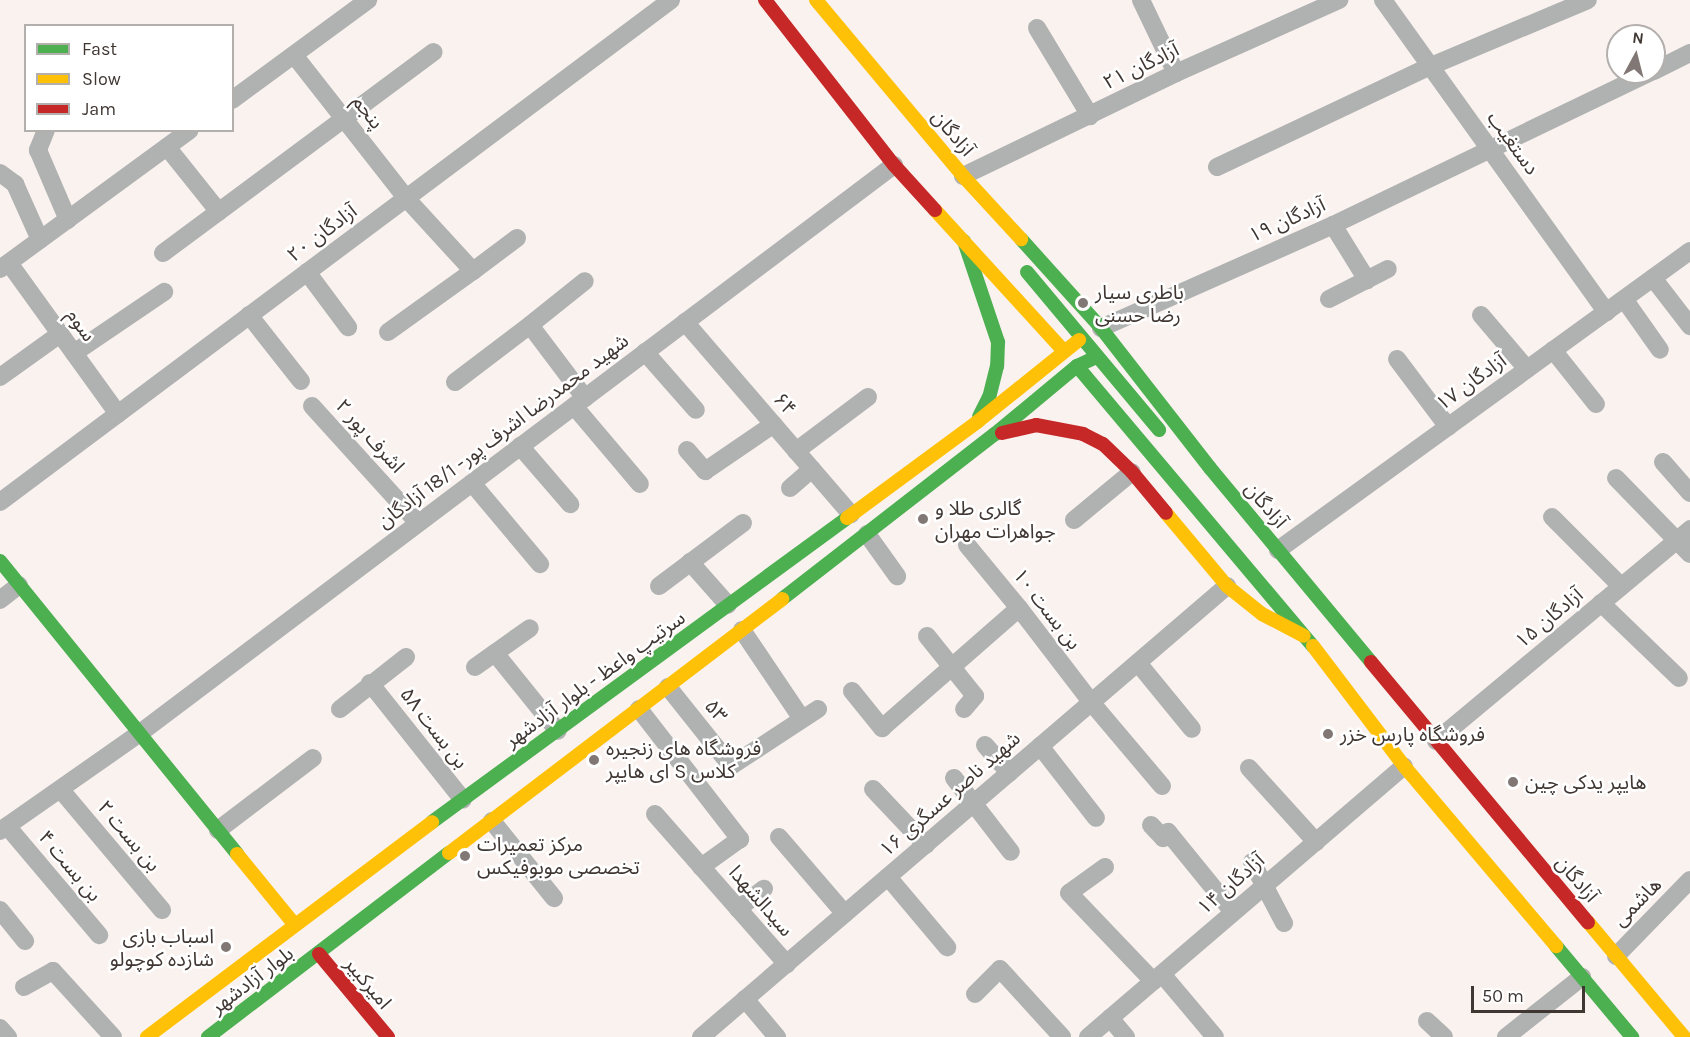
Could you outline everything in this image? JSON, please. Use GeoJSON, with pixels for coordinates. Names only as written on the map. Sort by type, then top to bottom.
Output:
{"type":"FeatureCollection","features":[{"type":"Feature","properties":{"kind":"main road"},"geometry":{"type":"LineString","coordinates":[[765,0],[894,165],[1077,366],[1307,638],[1404,766],[1447,816],[1493,863],[1632,1037]]}},
{"type":"Feature","properties":{"kind":"main road","name":"آزادگان"},"geometry":{"type":"LineString","coordinates":[[816,0],[963,176],[1101,328],[1210,468],[1684,1037]]}},
{"type":"Feature","properties":{"kind":"main road"},"geometry":{"type":"LineString","coordinates":[[978,192],[996,235]]}},
{"type":"Feature","properties":{"kind":"main road"},"geometry":{"type":"LineString","coordinates":[[964,240],[998,342],[997,366],[989,397],[977,422]]}},
{"type":"Feature","properties":{"kind":"main road"},"geometry":{"type":"LineString","coordinates":[[1017,261],[1166,438]]}},
{"type":"Feature","properties":{"kind":"main road","name":"سرتیپ واعظ - بلوار آزادشهر"},"geometry":{"type":"LineString","coordinates":[[147,1037],[294,924],[977,422],[1063,350],[1081,338]]}},
{"type":"Feature","properties":{"kind":"main road"},"geometry":{"type":"LineString","coordinates":[[319,954],[867,534],[995,434],[1077,366],[1096,357]]}},
{"type":"Feature","properties":{"kind":"main road"},"geometry":{"type":"LineString","coordinates":[[995,434],[1036,425],[1083,434],[1103,444],[1132,472],[1227,586],[1262,614],[1307,638]]}},
{"type":"Feature","properties":{"kind":"main road"},"geometry":{"type":"LineString","coordinates":[[1180,455],[1210,468]]}},
{"type":"Feature","properties":{"kind":"main road"},"geometry":{"type":"LineString","coordinates":[[0,561],[294,924]]}},
{"type":"Feature","properties":{"kind":"main road"},"geometry":{"type":"LineString","coordinates":[[1447,816],[1458,820],[1473,814],[1482,796]]}},
{"type":"Feature","properties":{"kind":"main road"},"geometry":{"type":"LineString","coordinates":[[1505,847],[1511,845],[1526,848]]}},
{"type":"Feature","properties":{"kind":"main road","name":"بلوار آزادشهر"},"geometry":{"type":"LineString","coordinates":[[213,1036],[319,954]]}},
{"type":"Feature","properties":{"kind":"main road","name":"امیرکبیر"},"geometry":{"type":"LineString","coordinates":[[319,954],[388,1037]]}},
{"type":"Feature","properties":{"kind":"street"},"geometry":{"type":"LineString","coordinates":[[234,99],[368,0]]}},
{"type":"Feature","properties":{"kind":"street","name":"۲۰ آزادگان"},"geometry":{"type":"LineString","coordinates":[[0,502],[671,0]]}},
{"type":"Feature","properties":{"kind":"street"},"geometry":{"type":"LineString","coordinates":[[1141,0],[1176,73]]}},
{"type":"Feature","properties":{"kind":"street","name":"۲۱ آزادگان"},"geometry":{"type":"LineString","coordinates":[[963,176],[1176,73],[1339,0]]}},
{"type":"Feature","properties":{"kind":"street","name":"دستغیب"},"geometry":{"type":"LineString","coordinates":[[1383,0],[1606,312]]}},
{"type":"Feature","properties":{"kind":"street"},"geometry":{"type":"LineString","coordinates":[[1217,167],[1431,66],[1588,0]]}},
{"type":"Feature","properties":{"kind":"street"},"geometry":{"type":"LineString","coordinates":[[1037,27],[1090,116]]}},
{"type":"Feature","properties":{"kind":"street"},"geometry":{"type":"LineString","coordinates":[[163,253],[434,52]]}},
{"type":"Feature","properties":{"kind":"street","name":"۱۹ آزادگان"},"geometry":{"type":"LineString","coordinates":[[1666,65],[1690,53]]}},
{"type":"Feature","properties":{"kind":"street","name":"پنجم"},"geometry":{"type":"LineString","coordinates":[[294,55],[406,198],[473,271]]}},
{"type":"Feature","properties":{"kind":"street","name":"۱۹ آزادگان"},"geometry":{"type":"LineString","coordinates":[[1101,328],[1333,225],[1626,84]]}},
{"type":"Feature","properties":{"kind":"street"},"geometry":{"type":"LineString","coordinates":[[45,132],[38,150],[68,220]]}},
{"type":"Feature","properties":{"kind":"street"},"geometry":{"type":"LineString","coordinates":[[4,266],[187,132]]}},
{"type":"Feature","properties":{"kind":"street"},"geometry":{"type":"LineString","coordinates":[[167,147],[219,212]]}},
{"type":"Feature","properties":{"kind":"street","name":"شهید محمدرضا اشرف پور- 18/1 آزادگان"},"geometry":{"type":"LineString","coordinates":[[4,828],[140,733],[894,165]]}},
{"type":"Feature","properties":{"kind":"street"},"geometry":{"type":"LineString","coordinates":[[0,173],[15,184],[40,240]]}},
{"type":"Feature","properties":{"kind":"street"},"geometry":{"type":"LineString","coordinates":[[1333,225],[1367,280]]}},
{"type":"Feature","properties":{"kind":"street"},"geometry":{"type":"LineString","coordinates":[[388,332],[517,238]]}},
{"type":"Feature","properties":{"kind":"street","name":"۱۷ آزادگان"},"geometry":{"type":"LineString","coordinates":[[1278,550],[1690,251]]}},
{"type":"Feature","properties":{"kind":"street","name":"سوم"},"geometry":{"type":"LineString","coordinates":[[4,266],[60,334],[118,414]]}},
{"type":"Feature","properties":{"kind":"street"},"geometry":{"type":"LineString","coordinates":[[1329,299],[1388,269]]}},
{"type":"Feature","properties":{"kind":"street"},"geometry":{"type":"LineString","coordinates":[[307,272],[348,327]]}},
{"type":"Feature","properties":{"kind":"street"},"geometry":{"type":"LineString","coordinates":[[1653,278],[1690,326]]}},
{"type":"Feature","properties":{"kind":"street"},"geometry":{"type":"LineString","coordinates":[[455,382],[585,280]]}},
{"type":"Feature","properties":{"kind":"street"},"geometry":{"type":"LineString","coordinates":[[74,353],[164,292]]}},
{"type":"Feature","properties":{"kind":"street"},"geometry":{"type":"LineString","coordinates":[[1624,299],[1660,350]]}},
{"type":"Feature","properties":{"kind":"street"},"geometry":{"type":"LineString","coordinates":[[249,315],[301,381]]}},
{"type":"Feature","properties":{"kind":"street"},"geometry":{"type":"LineString","coordinates":[[1481,315],[1527,369]]}},
{"type":"Feature","properties":{"kind":"street","name":"۶۴"},"geometry":{"type":"LineString","coordinates":[[685,322],[851,514]]}},
{"type":"Feature","properties":{"kind":"street"},"geometry":{"type":"LineString","coordinates":[[530,325],[579,402],[640,484]]}},
{"type":"Feature","properties":{"kind":"street"},"geometry":{"type":"LineString","coordinates":[[0,377],[60,334]]}},
{"type":"Feature","properties":{"kind":"street"},"geometry":{"type":"LineString","coordinates":[[1553,350],[1596,404]]}},
{"type":"Feature","properties":{"kind":"street"},"geometry":{"type":"LineString","coordinates":[[645,352],[696,410]]}},
{"type":"Feature","properties":{"kind":"street"},"geometry":{"type":"LineString","coordinates":[[1396,359],[1448,427]]}},
{"type":"Feature","properties":{"kind":"street"},"geometry":{"type":"LineString","coordinates":[[796,451],[866,395]]}},
{"type":"Feature","properties":{"kind":"street","name":"۲ اشرف پور"},"geometry":{"type":"LineString","coordinates":[[312,406],[418,523]]}},
{"type":"Feature","properties":{"kind":"street"},"geometry":{"type":"LineString","coordinates":[[687,450],[705,471],[774,424]]}},
{"type":"Feature","properties":{"kind":"street"},"geometry":{"type":"LineString","coordinates":[[520,447],[570,504]]}},
{"type":"Feature","properties":{"kind":"street"},"geometry":{"type":"LineString","coordinates":[[1663,462],[1690,493]]}},
{"type":"Feature","properties":{"kind":"street"},"geometry":{"type":"LineString","coordinates":[[790,488],[812,469]]}},
{"type":"Feature","properties":{"kind":"street"},"geometry":{"type":"LineString","coordinates":[[1074,520],[1132,472]]}},
{"type":"Feature","properties":{"kind":"street"},"geometry":{"type":"LineString","coordinates":[[1616,478],[1683,535],[1690,554]]}},
{"type":"Feature","properties":{"kind":"street"},"geometry":{"type":"LineString","coordinates":[[472,483],[540,564]]}},
{"type":"Feature","properties":{"kind":"street"},"geometry":{"type":"LineString","coordinates":[[1552,518],[1621,586]]}},
{"type":"Feature","properties":{"kind":"street"},"geometry":{"type":"LineString","coordinates":[[659,586],[743,523]]}},
{"type":"Feature","properties":{"kind":"street"},"geometry":{"type":"LineString","coordinates":[[867,534],[897,576]]}},
{"type":"Feature","properties":{"kind":"street","name":"۱۵ آزادگان"},"geometry":{"type":"LineString","coordinates":[[1437,741],[1683,535]]}},
{"type":"Feature","properties":{"kind":"street","name":"بن بست ۱۰"},"geometry":{"type":"LineString","coordinates":[[967,545],[1091,702],[1161,786]]}},
{"type":"Feature","properties":{"kind":"street"},"geometry":{"type":"LineString","coordinates":[[690,562],[728,605]]}},
{"type":"Feature","properties":{"kind":"street"},"geometry":{"type":"LineString","coordinates":[[0,600],[19,585]]}},
{"type":"Feature","properties":{"kind":"street","name":"۱۶ شهید ناصر عسگری"},"geometry":{"type":"LineString","coordinates":[[706,1035],[1227,586]]}},
{"type":"Feature","properties":{"kind":"street"},"geometry":{"type":"LineString","coordinates":[[1601,603],[1679,678]]}},
{"type":"Feature","properties":{"kind":"street"},"geometry":{"type":"LineString","coordinates":[[852,691],[882,728],[950,666],[1019,608]]}},
{"type":"Feature","properties":{"kind":"street"},"geometry":{"type":"LineString","coordinates":[[475,667],[530,628]]}},
{"type":"Feature","properties":{"kind":"street"},"geometry":{"type":"LineString","coordinates":[[742,630],[802,719]]}},
{"type":"Feature","properties":{"kind":"street"},"geometry":{"type":"LineString","coordinates":[[927,636],[975,696],[964,709]]}},
{"type":"Feature","properties":{"kind":"street"},"geometry":{"type":"LineString","coordinates":[[495,653],[558,731]]}},
{"type":"Feature","properties":{"kind":"street"},"geometry":{"type":"LineString","coordinates":[[340,709],[370,683],[406,657]]}},
{"type":"Feature","properties":{"kind":"street"},"geometry":{"type":"LineString","coordinates":[[1137,663],[1192,729]]}},
{"type":"Feature","properties":{"kind":"street","name":"بن بست ۵۸"},"geometry":{"type":"LineString","coordinates":[[370,683],[463,800]]}},
{"type":"Feature","properties":{"kind":"street","name":"۵۳"},"geometry":{"type":"LineString","coordinates":[[668,687],[731,766],[818,708]]}},
{"type":"Feature","properties":{"kind":"street","name":"سیدالشهدا"},"geometry":{"type":"LineString","coordinates":[[639,709],[740,839],[701,867]]}},
{"type":"Feature","properties":{"kind":"street"},"geometry":{"type":"LineString","coordinates":[[985,744],[1009,773]]}},
{"type":"Feature","properties":{"kind":"street"},"geometry":{"type":"LineString","coordinates":[[1040,746],[1096,818]]}},
{"type":"Feature","properties":{"kind":"street"},"geometry":{"type":"LineString","coordinates":[[218,830],[313,758]]}},
{"type":"Feature","properties":{"kind":"street","name":"۱۴ آزادگان"},"geometry":{"type":"LineString","coordinates":[[1088,1037],[1404,766]]}},
{"type":"Feature","properties":{"kind":"street"},"geometry":{"type":"LineString","coordinates":[[1248,768],[1316,842]]}},
{"type":"Feature","properties":{"kind":"street"},"geometry":{"type":"LineString","coordinates":[[954,778],[1011,852]]}},
{"type":"Feature","properties":{"kind":"street"},"geometry":{"type":"LineString","coordinates":[[873,789],[926,844]]}},
{"type":"Feature","properties":{"kind":"street","name":"بن بست ۲"},"geometry":{"type":"LineString","coordinates":[[61,790],[162,910]]}},
{"type":"Feature","properties":{"kind":"street","name":"سیدالشهدا"},"geometry":{"type":"LineString","coordinates":[[656,814],[787,964]]}},
{"type":"Feature","properties":{"kind":"street"},"geometry":{"type":"LineString","coordinates":[[492,821],[554,898]]}},
{"type":"Feature","properties":{"kind":"street"},"geometry":{"type":"LineString","coordinates":[[1151,825],[1163,838],[1168,832],[1233,912]]}},
{"type":"Feature","properties":{"kind":"street","name":"بن بست ۴"},"geometry":{"type":"LineString","coordinates":[[4,828],[99,935]]}},
{"type":"Feature","properties":{"kind":"street"},"geometry":{"type":"LineString","coordinates":[[779,837],[845,914]]}},
{"type":"Feature","properties":{"kind":"street"},"geometry":{"type":"LineString","coordinates":[[1252,862],[1284,923]]}},
{"type":"Feature","properties":{"kind":"street"},"geometry":{"type":"LineString","coordinates":[[1105,867],[1069,892],[1215,1037]]}},
{"type":"Feature","properties":{"kind":"street"},"geometry":{"type":"LineString","coordinates":[[888,877],[947,947]]}},
{"type":"Feature","properties":{"kind":"street","name":"هاشمی"},"geometry":{"type":"LineString","coordinates":[[1616,956],[1690,880]]}},
{"type":"Feature","properties":{"kind":"street"},"geometry":{"type":"LineString","coordinates":[[738,909],[764,889]]}},
{"type":"Feature","properties":{"kind":"street"},"geometry":{"type":"LineString","coordinates":[[0,910],[26,941]]}},
{"type":"Feature","properties":{"kind":"street"},"geometry":{"type":"LineString","coordinates":[[975,994],[1000,969],[1062,1037]]}},
{"type":"Feature","properties":{"kind":"street"},"geometry":{"type":"LineString","coordinates":[[24,987],[53,970],[113,1037]]}},
{"type":"Feature","properties":{"kind":"street"},"geometry":{"type":"LineString","coordinates":[[1506,1037],[1582,977]]}},
{"type":"Feature","properties":{"kind":"street"},"geometry":{"type":"LineString","coordinates":[[746,999],[777,1037]]}},
{"type":"Feature","properties":{"kind":"street"},"geometry":{"type":"LineString","coordinates":[[1110,1018],[1126,1037]]}},
{"type":"Feature","properties":{"kind":"street"},"geometry":{"type":"LineString","coordinates":[[1427,1021],[1444,1037]]}},
{"type":"Feature","properties":{"kind":"street"},"geometry":{"type":"LineString","coordinates":[[0,1028],[8,1037]]}},
{"type":"Feature","properties":{"kind":"traffic: fast"},"geometry":{"type":"LineString","coordinates":[[1021,239],[1101,328],[1210,468],[1371,662]]}},
{"type":"Feature","properties":{"kind":"traffic: fast"},"geometry":{"type":"LineString","coordinates":[[964,241],[998,342],[997,366],[989,397],[979,417]]}},
{"type":"Feature","properties":{"kind":"traffic: fast"},"geometry":{"type":"LineString","coordinates":[[1027,272],[1159,430]]}},
{"type":"Feature","properties":{"kind":"traffic: fast"},"geometry":{"type":"LineString","coordinates":[[782,599],[995,434],[1077,366],[1096,357]]}},
{"type":"Feature","properties":{"kind":"traffic: fast"},"geometry":{"type":"LineString","coordinates":[[1077,366],[1313,646]]}},
{"type":"Feature","properties":{"kind":"traffic: fast"},"geometry":{"type":"LineString","coordinates":[[432,822],[847,518]]}},
{"type":"Feature","properties":{"kind":"traffic: fast"},"geometry":{"type":"LineString","coordinates":[[0,561],[237,854]]}},
{"type":"Feature","properties":{"kind":"traffic: fast"},"geometry":{"type":"LineString","coordinates":[[208,1037],[449,853]]}},
{"type":"Feature","properties":{"kind":"traffic: fast"},"geometry":{"type":"LineString","coordinates":[[1556,946],[1632,1037]]}},
{"type":"Feature","properties":{"kind":"traffic: slow"},"geometry":{"type":"LineString","coordinates":[[816,0],[963,176],[1021,239]]}},
{"type":"Feature","properties":{"kind":"traffic: slow"},"geometry":{"type":"LineString","coordinates":[[935,210],[1063,350]]}},
{"type":"Feature","properties":{"kind":"traffic: slow"},"geometry":{"type":"LineString","coordinates":[[847,518],[977,422],[1079,340]]}},
{"type":"Feature","properties":{"kind":"traffic: slow"},"geometry":{"type":"LineString","coordinates":[[1166,513],[1227,586],[1262,614],[1304,636]]}},
{"type":"Feature","properties":{"kind":"traffic: slow"},"geometry":{"type":"LineString","coordinates":[[449,853],[782,599]]}},
{"type":"Feature","properties":{"kind":"traffic: slow"},"geometry":{"type":"LineString","coordinates":[[1313,646],[1404,766],[1556,946]]}},
{"type":"Feature","properties":{"kind":"traffic: slow"},"geometry":{"type":"LineString","coordinates":[[147,1037],[432,822]]}},
{"type":"Feature","properties":{"kind":"traffic: slow"},"geometry":{"type":"LineString","coordinates":[[237,854],[294,924]]}},
{"type":"Feature","properties":{"kind":"traffic: slow"},"geometry":{"type":"LineString","coordinates":[[1588,922],[1684,1037]]}},
{"type":"Feature","properties":{"kind":"traffic: jam"},"geometry":{"type":"LineString","coordinates":[[765,0],[894,165],[935,210]]}},
{"type":"Feature","properties":{"kind":"traffic: jam"},"geometry":{"type":"LineString","coordinates":[[1002,433],[1036,425],[1083,434],[1103,444],[1132,472],[1166,513]]}},
{"type":"Feature","properties":{"kind":"traffic: jam"},"geometry":{"type":"LineString","coordinates":[[1371,662],[1588,922]]}},
{"type":"Feature","properties":{"kind":"traffic: jam"},"geometry":{"type":"LineString","coordinates":[[319,954],[388,1037]]}},
{"type":"Feature","properties":{"kind":"place","name":"باطری سیار رضا حسنی"},"geometry":{"type":"Point","coordinates":[1083,303]}},
{"type":"Feature","properties":{"kind":"place","name":"گالری طلا و جواهرات مهران"},"geometry":{"type":"Point","coordinates":[923,519]}},
{"type":"Feature","properties":{"kind":"place","name":"فروشگاه پارس خزر"},"geometry":{"type":"Point","coordinates":[1328,734]}},
{"type":"Feature","properties":{"kind":"place","name":"فروشگاه های زنجیره ای هایپر S کلاس"},"geometry":{"type":"Point","coordinates":[594,760]}},
{"type":"Feature","properties":{"kind":"place","name":"هایپر یدکی چین"},"geometry":{"type":"Point","coordinates":[1513,782]}},
{"type":"Feature","properties":{"kind":"place","name":"مرکز تعمیرات تخصصی موبوفیکس"},"geometry":{"type":"Point","coordinates":[465,856]}},
{"type":"Feature","properties":{"kind":"place","name":"اسباب بازی شازده کوچولو"},"geometry":{"type":"Point","coordinates":[226,947]}}]}
